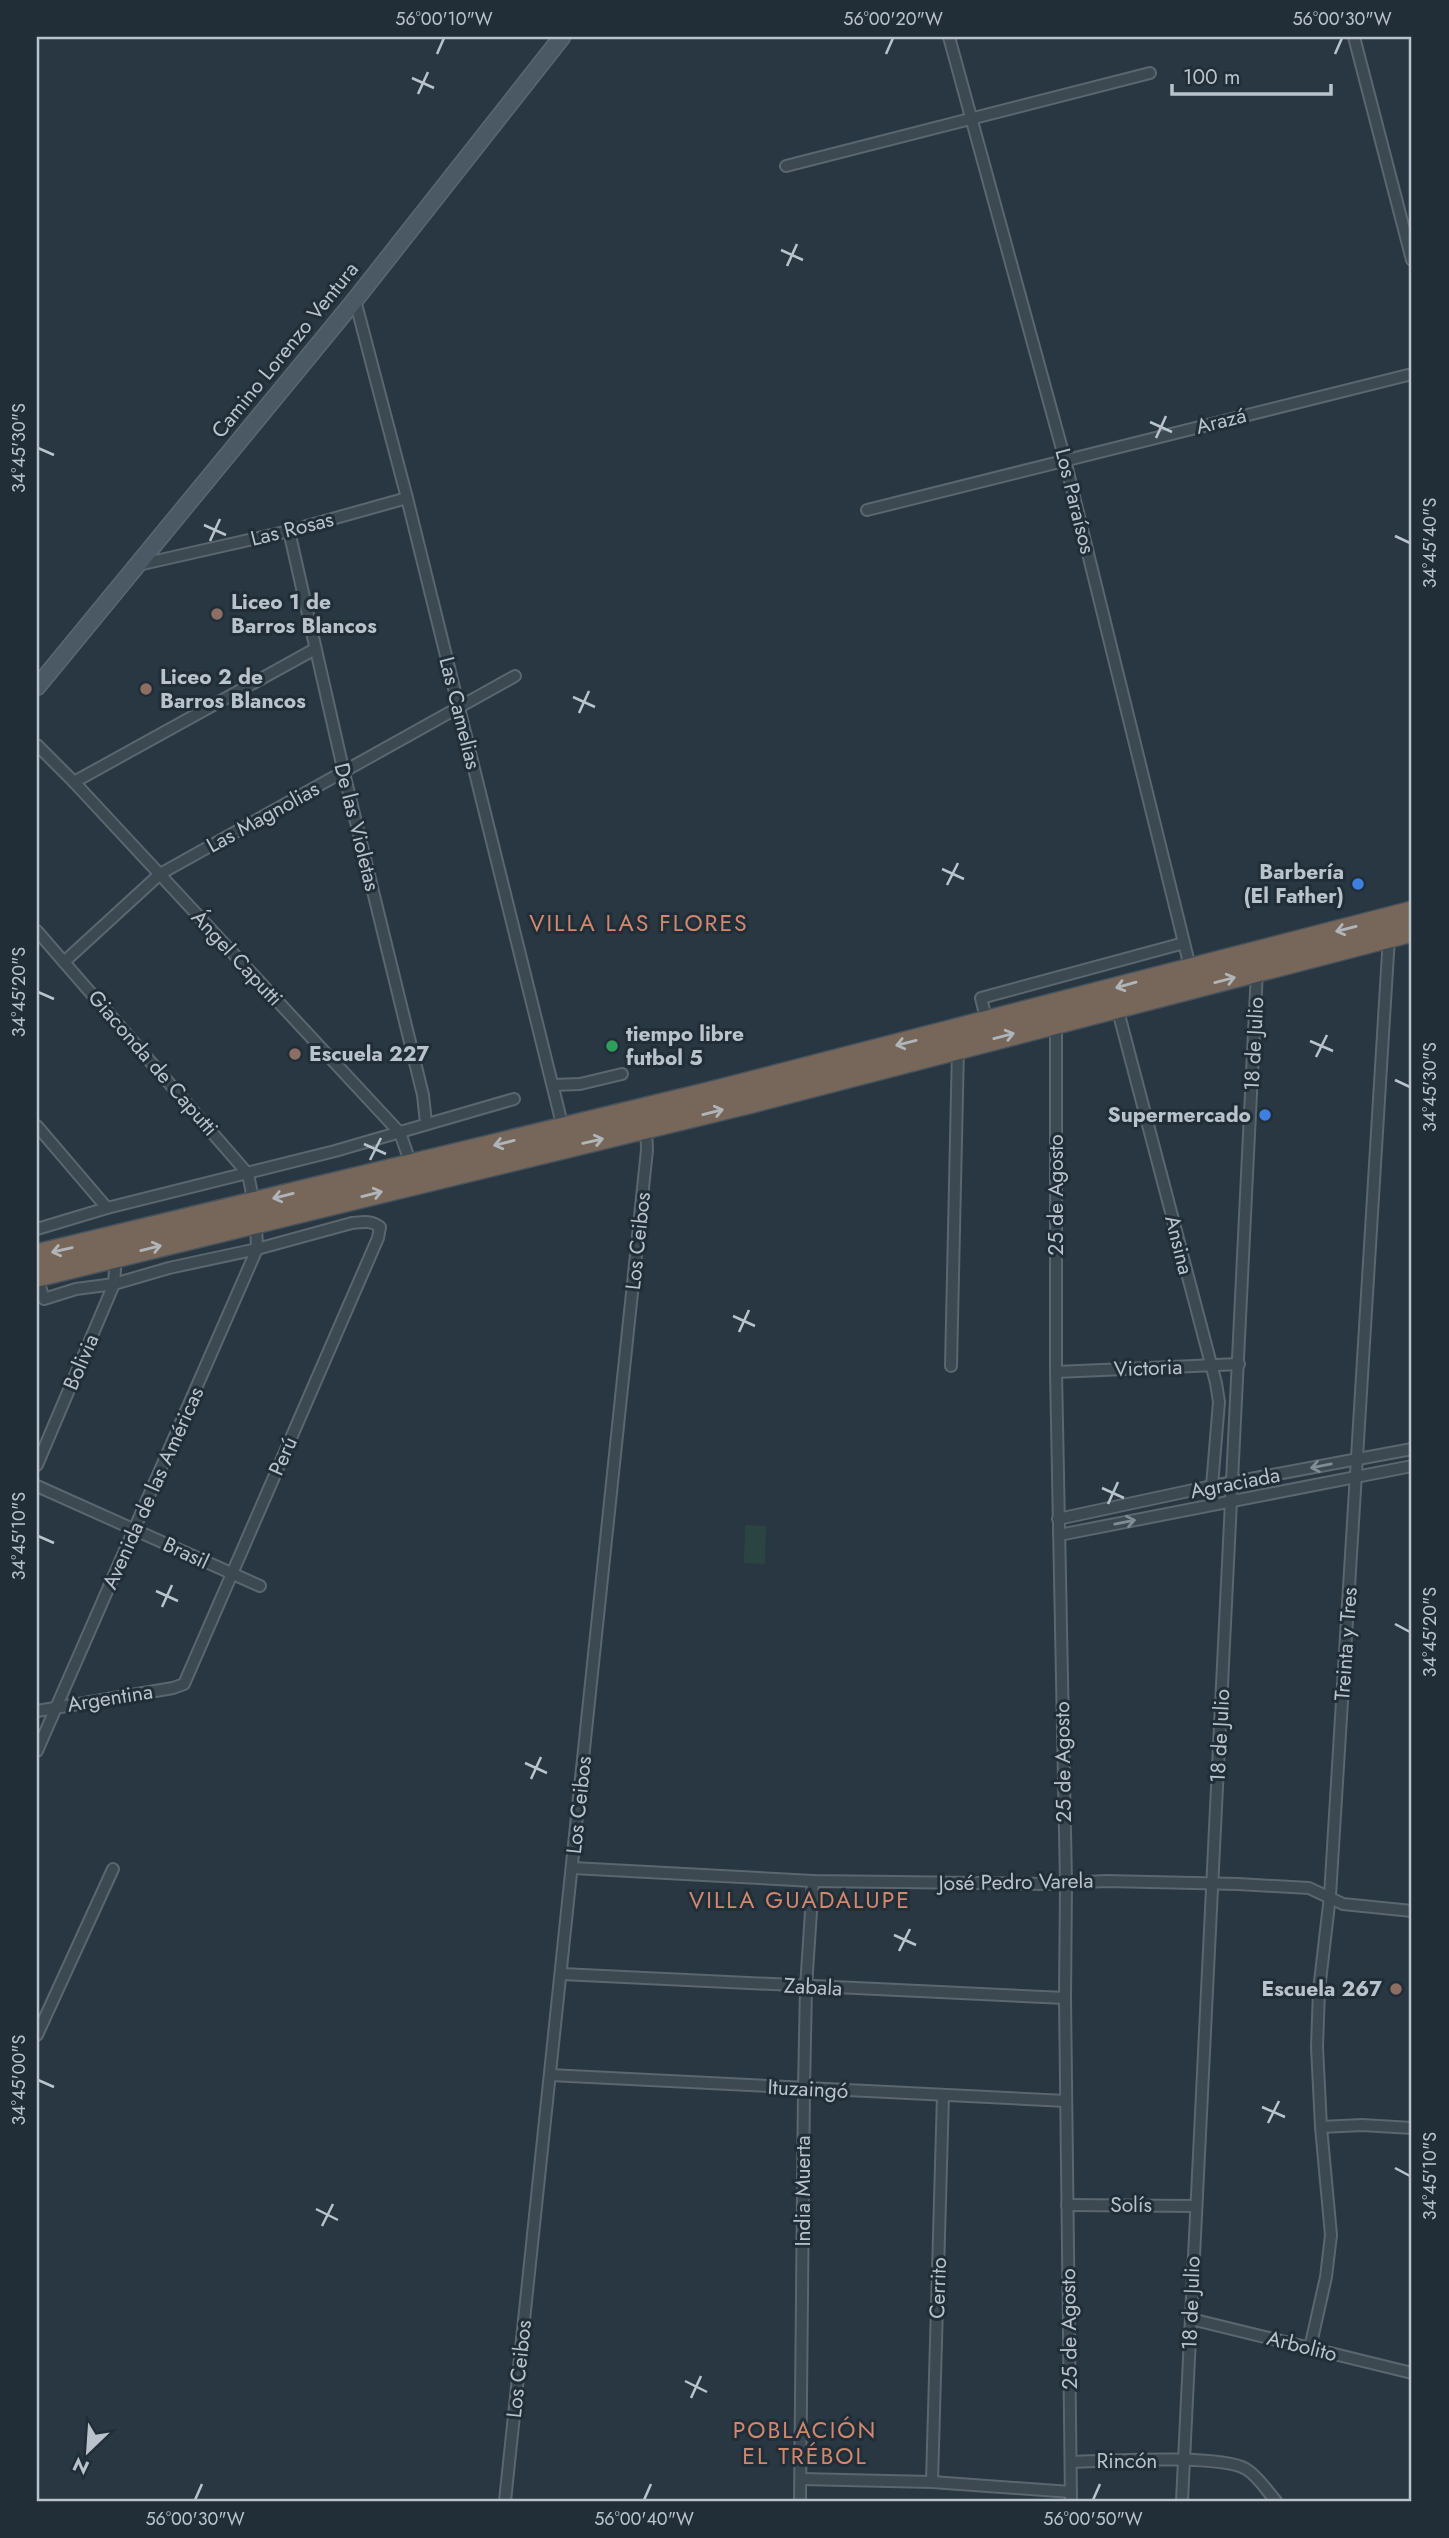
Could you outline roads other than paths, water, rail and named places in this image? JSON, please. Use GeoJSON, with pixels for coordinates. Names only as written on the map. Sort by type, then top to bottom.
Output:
{"type":"FeatureCollection","features":[{"type":"Feature","properties":{"kind":"highway"},"geometry":{"type":"LineString","coordinates":[[414,1174],[563,1128],[644,1119],[1190,967],[1412,912]]}},
{"type":"Feature","properties":{"kind":"highway"},"geometry":{"type":"LineString","coordinates":[[37,1255],[255,1213],[644,1119],[958,1048],[1412,931]]}},
{"type":"Feature","properties":{"kind":"highway"},"geometry":{"type":"LineString","coordinates":[[37,1277],[116,1256],[255,1213]]}},
{"type":"Feature","properties":{"kind":"street","name":"Camino Lorenzo Ventura"},"geometry":{"type":"LineString","coordinates":[[37,687],[355,300],[562,37]]}},
{"type":"Feature","properties":{"kind":"street","name":"Los Paraísos"},"geometry":{"type":"LineString","coordinates":[[948,37],[1065,460],[1190,967]]}},
{"type":"Feature","properties":{"kind":"street"},"geometry":{"type":"LineString","coordinates":[[1354,37],[1412,260]]}},
{"type":"Feature","properties":{"kind":"street"},"geometry":{"type":"LineString","coordinates":[[786,166],[1150,73]]}},
{"type":"Feature","properties":{"kind":"street","name":"Las Camelias"},"geometry":{"type":"LineString","coordinates":[[355,300],[407,498],[563,1128]]}},
{"type":"Feature","properties":{"kind":"street","name":"Arazá"},"geometry":{"type":"LineString","coordinates":[[867,510],[1412,374]]}},
{"type":"Feature","properties":{"kind":"street","name":"Las Rosas"},"geometry":{"type":"LineString","coordinates":[[136,565],[289,531],[407,498]]}},
{"type":"Feature","properties":{"kind":"street","name":"De las Violetas"},"geometry":{"type":"LineString","coordinates":[[289,531],[344,773],[423,1095],[426,1124]]}},
{"type":"Feature","properties":{"kind":"street"},"geometry":{"type":"LineString","coordinates":[[74,782],[315,649]]}},
{"type":"Feature","properties":{"kind":"street","name":"Las Magnolias"},"geometry":{"type":"LineString","coordinates":[[64,962],[160,874],[515,676]]}},
{"type":"Feature","properties":{"kind":"street","name":"Ángel Caputti"},"geometry":{"type":"LineString","coordinates":[[37,745],[400,1133],[414,1174]]}},
{"type":"Feature","properties":{"kind":"street","name":"Giaconda de Caputti"},"geometry":{"type":"LineString","coordinates":[[37,931],[248,1174],[255,1213]]}},
{"type":"Feature","properties":{"kind":"street","name":"Treinta y Tres"},"geometry":{"type":"LineString","coordinates":[[1310,2348],[1326,2277],[1331,2235],[1317,2047],[1319,1990],[1330,1896],[1389,937]]}},
{"type":"Feature","properties":{"kind":"street"},"geometry":{"type":"LineString","coordinates":[[987,1022],[981,998],[1185,943]]}},
{"type":"Feature","properties":{"kind":"street","name":"18 de Julio"},"geometry":{"type":"LineString","coordinates":[[1182,2501],[1194,2206],[1213,1883],[1257,971]]}},
{"type":"Feature","properties":{"kind":"street","name":"Ansina"},"geometry":{"type":"LineString","coordinates":[[1117,1007],[1219,1402],[1212,1486]]}},
{"type":"Feature","properties":{"kind":"street","name":"25 de Agosto"},"geometry":{"type":"LineString","coordinates":[[1056,1023],[1056,1372],[1066,1883],[1071,2497]]}},
{"type":"Feature","properties":{"kind":"street"},"geometry":{"type":"LineString","coordinates":[[951,1366],[958,1048]]}},
{"type":"Feature","properties":{"kind":"street"},"geometry":{"type":"LineString","coordinates":[[553,1085],[580,1084],[622,1074]]}},
{"type":"Feature","properties":{"kind":"street"},"geometry":{"type":"LineString","coordinates":[[37,1229],[107,1208],[400,1133],[514,1099]]}},
{"type":"Feature","properties":{"kind":"street","name":"Los Ceibos"},"geometry":{"type":"LineString","coordinates":[[505,2501],[647,1150],[644,1119]]}},
{"type":"Feature","properties":{"kind":"street"},"geometry":{"type":"LineString","coordinates":[[37,1126],[107,1208]]}},
{"type":"Feature","properties":{"kind":"street","name":"Avenida de las Américas"},"geometry":{"type":"LineString","coordinates":[[37,1751],[257,1249],[255,1213]]}},
{"type":"Feature","properties":{"kind":"street","name":"Perú"},"geometry":{"type":"LineString","coordinates":[[184,1684],[378,1238],[380,1227],[374,1223],[352,1223],[257,1249]]}},
{"type":"Feature","properties":{"kind":"street"},"geometry":{"type":"LineString","coordinates":[[37,1277],[40,1300],[76,1289],[114,1284],[169,1268],[257,1249]]}},
{"type":"Feature","properties":{"kind":"street","name":"Bolivia"},"geometry":{"type":"LineString","coordinates":[[37,1465],[114,1284],[116,1256]]}},
{"type":"Feature","properties":{"kind":"street","name":"Victoria"},"geometry":{"type":"LineString","coordinates":[[1056,1372],[1239,1364]]}},
{"type":"Feature","properties":{"kind":"street","name":"Agraciada"},"geometry":{"type":"LineString","coordinates":[[1058,1519],[1212,1486],[1412,1449]]}},
{"type":"Feature","properties":{"kind":"street","name":"Agraciada"},"geometry":{"type":"LineString","coordinates":[[1059,1535],[1412,1466]]}},
{"type":"Feature","properties":{"kind":"street","name":"Brasil"},"geometry":{"type":"LineString","coordinates":[[37,1486],[260,1586]]}},
{"type":"Feature","properties":{"kind":"street","name":"Argentina"},"geometry":{"type":"LineString","coordinates":[[37,1711],[184,1684]]}},
{"type":"Feature","properties":{"kind":"street","name":"José Pedro Varela"},"geometry":{"type":"LineString","coordinates":[[573,1868],[813,1881],[1213,1883],[1309,1888],[1356,1907],[1412,1911]]}},
{"type":"Feature","properties":{"kind":"street"},"geometry":{"type":"LineString","coordinates":[[37,2035],[113,1869]]}},
{"type":"Feature","properties":{"kind":"street","name":"India Muerta"},"geometry":{"type":"LineString","coordinates":[[800,2501],[806,1987],[813,1881]]}},
{"type":"Feature","properties":{"kind":"street","name":"Zabala"},"geometry":{"type":"LineString","coordinates":[[562,1974],[1065,1998]]}},
{"type":"Feature","properties":{"kind":"street","name":"Ituzaingó"},"geometry":{"type":"LineString","coordinates":[[550,2075],[1066,2101]]}},
{"type":"Feature","properties":{"kind":"street","name":"Cerrito"},"geometry":{"type":"LineString","coordinates":[[932,2482],[943,2095]]}},
{"type":"Feature","properties":{"kind":"street"},"geometry":{"type":"LineString","coordinates":[[1321,2127],[1362,2125],[1412,2128]]}},
{"type":"Feature","properties":{"kind":"street","name":"Solís"},"geometry":{"type":"LineString","coordinates":[[1067,2205],[1194,2206]]}},
{"type":"Feature","properties":{"kind":"street","name":"Arbolito"},"geometry":{"type":"LineString","coordinates":[[1191,2319],[1412,2373]]}},
{"type":"Feature","properties":{"kind":"street","name":"Rincón"},"geometry":{"type":"LineString","coordinates":[[1071,2462],[1184,2461],[1232,2464],[1247,2470],[1276,2501]]}},
{"type":"Feature","properties":{"kind":"street","name":"Rincón"},"geometry":{"type":"LineString","coordinates":[[802,2479],[932,2482],[1071,2497]]}},
{"type":"Feature","properties":{"kind":"place","name":"Liceo 1 de Barros Blancos"},"geometry":{"type":"Point","coordinates":[217,614]}},
{"type":"Feature","properties":{"kind":"place","name":"Liceo 2 de Barros Blancos"},"geometry":{"type":"Point","coordinates":[146,689]}},
{"type":"Feature","properties":{"kind":"place","name":"Barbería (El Father)"},"geometry":{"type":"Point","coordinates":[1358,884]}},
{"type":"Feature","properties":{"kind":"place","name":"tiempo libre futbol 5"},"geometry":{"type":"Point","coordinates":[612,1046]}},
{"type":"Feature","properties":{"kind":"place","name":"Escuela 227"},"geometry":{"type":"Point","coordinates":[295,1054]}},
{"type":"Feature","properties":{"kind":"place","name":"Supermercado"},"geometry":{"type":"Point","coordinates":[1265,1115]}},
{"type":"Feature","properties":{"kind":"place","name":"Escuela 267"},"geometry":{"type":"Point","coordinates":[1396,1989]}},
{"type":"Feature","properties":{"kind":"district","name":"VILLA LAS FLORES"},"geometry":{"type":"Point","coordinates":[639,923]}},
{"type":"Feature","properties":{"kind":"district","name":"VILLA GUADALUPE"},"geometry":{"type":"Point","coordinates":[800,1900]}},
{"type":"Feature","properties":{"kind":"district","name":"POBLACIÓN EL TRÉBOL"},"geometry":{"type":"Point","coordinates":[805,2443]}}]}
